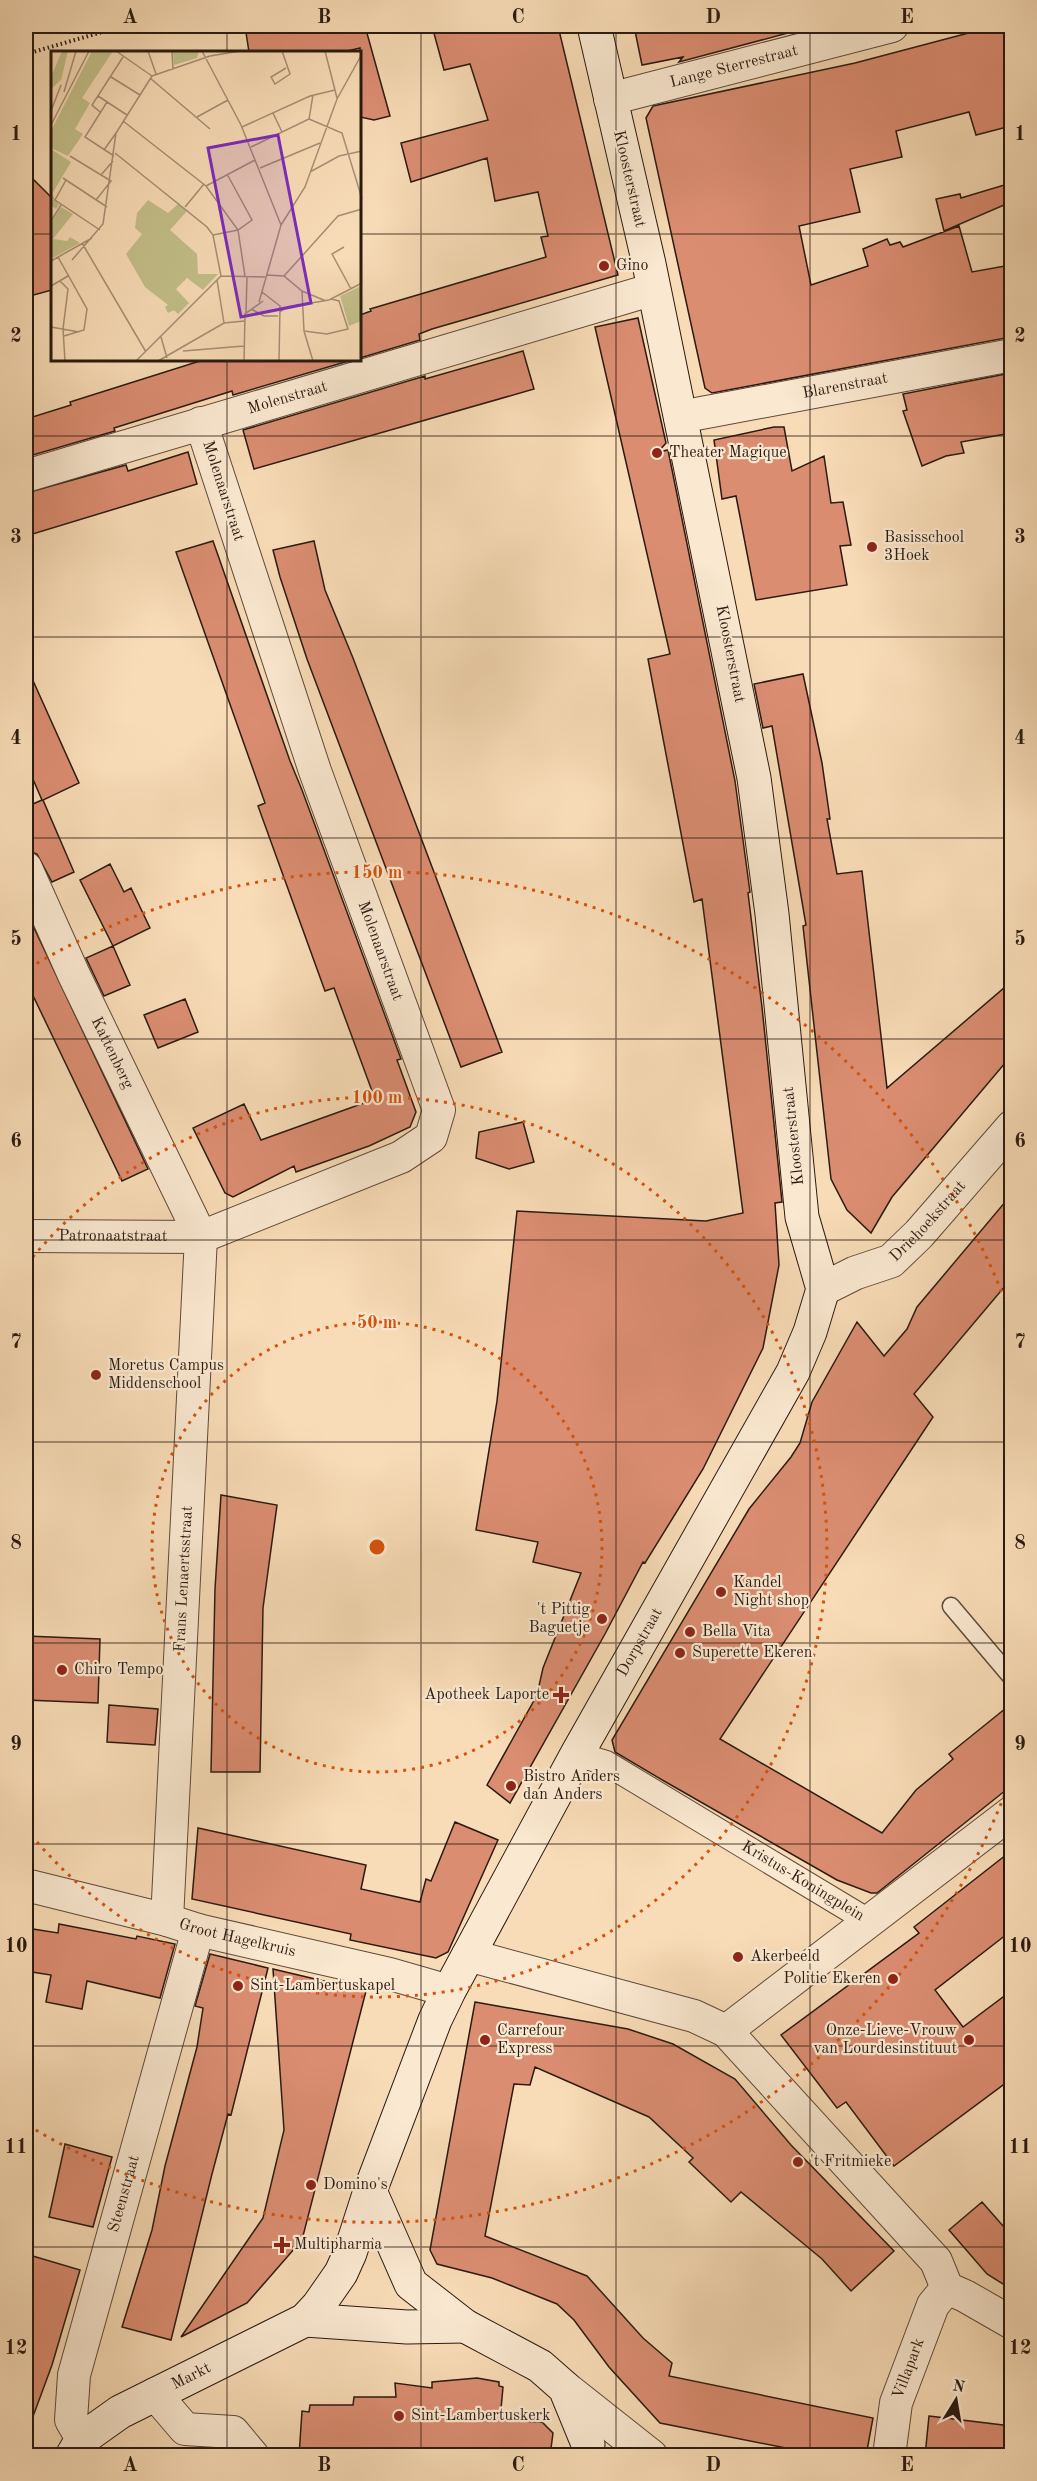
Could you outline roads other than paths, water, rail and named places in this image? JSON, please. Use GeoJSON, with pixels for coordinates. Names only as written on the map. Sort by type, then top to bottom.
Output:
{"type":"FeatureCollection","features":[{"type":"Feature","properties":{"kind":"main road","name":"Kloosterstraat"},"geometry":{"type":"LineString","coordinates":[[594,26],[654,289],[754,778],[772,914],[802,1217],[823,1290]]}},
{"type":"Feature","properties":{"kind":"main road","name":"Driehoekstraat"},"geometry":{"type":"LineString","coordinates":[[823,1290],[855,1273],[891,1262],[919,1234],[1011,1127]]}},
{"type":"Feature","properties":{"kind":"main road","name":"Dorpstraat"},"geometry":{"type":"LineString","coordinates":[[449,1991],[577,1755],[793,1372],[810,1332],[823,1290]]}},
{"type":"Feature","properties":{"kind":"main road","name":"Markt"},"geometry":{"type":"LineString","coordinates":[[77,2447],[120,2412],[305,2320],[341,2273],[435,2020],[449,1991]]}},
{"type":"Feature","properties":{"kind":"main road"},"geometry":{"type":"LineString","coordinates":[[370,2192],[411,2284],[465,2326],[540,2366],[651,2456]]}},
{"type":"Feature","properties":{"kind":"main road"},"geometry":{"type":"LineString","coordinates":[[305,2320],[407,2327],[465,2326]]}},
{"type":"Feature","properties":{"kind":"main road"},"geometry":{"type":"LineString","coordinates":[[565,2388],[588,2444],[587,2456]]}},
{"type":"Feature","properties":{"kind":"street","name":"Lange Sterrestraat"},"geometry":{"type":"LineString","coordinates":[[610,99],[892,26]]}},
{"type":"Feature","properties":{"kind":"street","name":"Molenstraat"},"geometry":{"type":"LineString","coordinates":[[26,476],[654,289]]}},
{"type":"Feature","properties":{"kind":"street","name":"Blarenstraat"},"geometry":{"type":"LineString","coordinates":[[680,417],[1011,356]]}},
{"type":"Feature","properties":{"kind":"street","name":"Molenaarstraat"},"geometry":{"type":"LineString","coordinates":[[201,423],[315,771],[439,1110],[431,1137],[401,1156],[201,1238]]}},
{"type":"Feature","properties":{"kind":"street","name":"Kattenberg"},"geometry":{"type":"LineString","coordinates":[[26,868],[74,975],[201,1238]]}},
{"type":"Feature","properties":{"kind":"street","name":"Patronaatstraat"},"geometry":{"type":"LineString","coordinates":[[26,1236],[201,1238]]}},
{"type":"Feature","properties":{"kind":"street","name":"Frans Lenaertsstraat"},"geometry":{"type":"LineString","coordinates":[[167,1920],[201,1238]]}},
{"type":"Feature","properties":{"kind":"street","name":"Kristus-Koningplein"},"geometry":{"type":"LineString","coordinates":[[577,1755],[606,1763],[870,1922],[726,2031]]}},
{"type":"Feature","properties":{"kind":"street"},"geometry":{"type":"LineString","coordinates":[[870,1922],[890,1904],[1011,1812]]}},
{"type":"Feature","properties":{"kind":"street","name":"Groot Hagelkruis"},"geometry":{"type":"LineString","coordinates":[[26,1885],[167,1920],[198,1930],[390,1974],[449,1991]]}},
{"type":"Feature","properties":{"kind":"street","name":"Steenstraat"},"geometry":{"type":"LineString","coordinates":[[77,2447],[71,2420],[74,2375],[198,1930]]}},
{"type":"Feature","properties":{"kind":"street"},"geometry":{"type":"LineString","coordinates":[[468,1955],[694,2016],[726,2031],[942,2275],[965,2296],[1011,2323]]}},
{"type":"Feature","properties":{"kind":"street","name":"Villapark"},"geometry":{"type":"LineString","coordinates":[[889,2456],[896,2403],[942,2275]]}},
{"type":"Feature","properties":{"kind":"street"},"geometry":{"type":"LineString","coordinates":[[155,2394],[185,2429],[233,2432],[253,2456]]}},
{"type":"Feature","properties":{"kind":"lane"},"geometry":{"type":"LineString","coordinates":[[951,1606],[1011,1678]]}},
{"type":"Feature","properties":{"kind":"place","name":"Gino"},"geometry":{"type":"Point","coordinates":[604,266]}},
{"type":"Feature","properties":{"kind":"place","name":"Theater Magique"},"geometry":{"type":"Point","coordinates":[657,453]}},
{"type":"Feature","properties":{"kind":"place","name":"Basisschool 3Hoek"},"geometry":{"type":"Point","coordinates":[872,547]}},
{"type":"Feature","properties":{"kind":"place","name":"Moretus Campus Middenschool"},"geometry":{"type":"Point","coordinates":[96,1375]}},
{"type":"Feature","properties":{"kind":"place","name":"Kandel Night shop"},"geometry":{"type":"Point","coordinates":[721,1592]}},
{"type":"Feature","properties":{"kind":"place","name":"'t Pittig Baguetje"},"geometry":{"type":"Point","coordinates":[602,1619]}},
{"type":"Feature","properties":{"kind":"place","name":"Bella Vita"},"geometry":{"type":"Point","coordinates":[690,1632]}},
{"type":"Feature","properties":{"kind":"place","name":"Superette Ekeren"},"geometry":{"type":"Point","coordinates":[680,1653]}},
{"type":"Feature","properties":{"kind":"place","name":"Chiro Tempo"},"geometry":{"type":"Point","coordinates":[62,1670]}},
{"type":"Feature","properties":{"kind":"place","name":"Apotheek Laporte"},"geometry":{"type":"Point","coordinates":[561,1695]}},
{"type":"Feature","properties":{"kind":"place","name":"Bistro Anders dan Anders"},"geometry":{"type":"Point","coordinates":[511,1786]}},
{"type":"Feature","properties":{"kind":"place","name":"Akerbeeld"},"geometry":{"type":"Point","coordinates":[738,1957]}},
{"type":"Feature","properties":{"kind":"place","name":"Politie Ekeren"},"geometry":{"type":"Point","coordinates":[893,1979]}},
{"type":"Feature","properties":{"kind":"place","name":"Sint-Lambertuskapel"},"geometry":{"type":"Point","coordinates":[238,1986]}},
{"type":"Feature","properties":{"kind":"place","name":"Carrefour Express"},"geometry":{"type":"Point","coordinates":[485,2040]}},
{"type":"Feature","properties":{"kind":"place","name":"Onze-Lieve-Vrouw van Lourdesinstituut"},"geometry":{"type":"Point","coordinates":[969,2040]}},
{"type":"Feature","properties":{"kind":"place","name":"'t Fritmieke"},"geometry":{"type":"Point","coordinates":[798,2162]}},
{"type":"Feature","properties":{"kind":"place","name":"Domino's"},"geometry":{"type":"Point","coordinates":[311,2185]}},
{"type":"Feature","properties":{"kind":"place","name":"Multipharma"},"geometry":{"type":"Point","coordinates":[282,2245]}},
{"type":"Feature","properties":{"kind":"place","name":"Sint-Lambertuskerk"},"geometry":{"type":"Point","coordinates":[399,2416]}}]}
